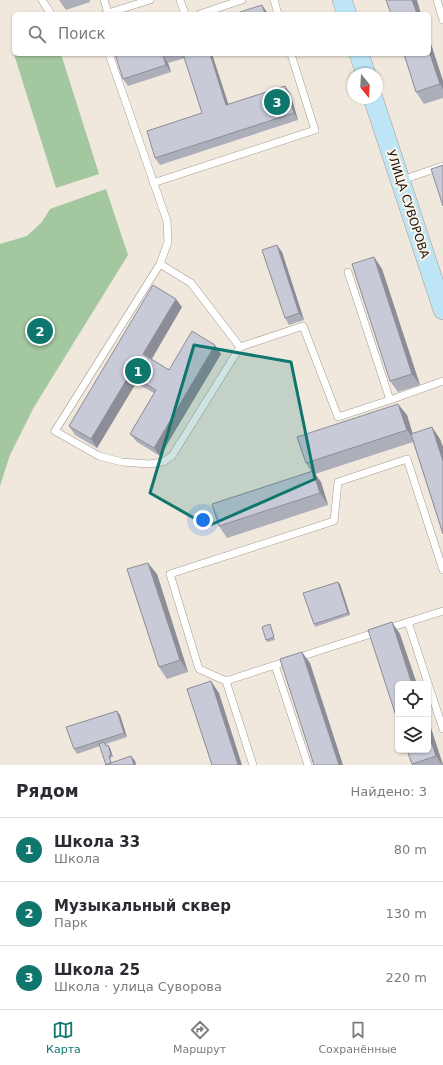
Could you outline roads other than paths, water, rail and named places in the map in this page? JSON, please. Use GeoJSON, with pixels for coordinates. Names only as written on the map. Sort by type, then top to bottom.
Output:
{"type":"FeatureCollection","features":[{"type":"Feature","properties":{"kind":"main road"},"geometry":{"type":"LineString","coordinates":[[342,0],[346,12]]}},
{"type":"Feature","properties":{"kind":"main road"},"geometry":{"type":"LineString","coordinates":[[360,56],[364,68]]}},
{"type":"Feature","properties":{"kind":"main road","name":"УЛИЦА СУВОРОВА"},"geometry":{"type":"LineString","coordinates":[[375,104],[443,310]]}},
{"type":"Feature","properties":{"kind":"lane"},"geometry":{"type":"LineString","coordinates":[[42,0],[50,12]]}},
{"type":"Feature","properties":{"kind":"lane"},"geometry":{"type":"LineString","coordinates":[[104,0],[107,12]]}},
{"type":"Feature","properties":{"kind":"lane"},"geometry":{"type":"LineString","coordinates":[[113,12],[150,0]]}},
{"type":"Feature","properties":{"kind":"lane"},"geometry":{"type":"LineString","coordinates":[[180,0],[184,12]]}},
{"type":"Feature","properties":{"kind":"lane"},"geometry":{"type":"LineString","coordinates":[[206,12],[242,0]]}},
{"type":"Feature","properties":{"kind":"lane"},"geometry":{"type":"LineString","coordinates":[[274,0],[277,12]]}},
{"type":"Feature","properties":{"kind":"lane"},"geometry":{"type":"LineString","coordinates":[[437,0],[443,20]]}},
{"type":"Feature","properties":{"kind":"lane"},"geometry":{"type":"LineString","coordinates":[[110,56],[167,221],[168,242],[160,264],[55,431],[99,456],[122,462],[149,464],[163,462],[172,456],[240,347],[303,326],[338,417],[443,381]]}},
{"type":"Feature","properties":{"kind":"lane"},"geometry":{"type":"LineString","coordinates":[[153,183],[315,130],[292,56]]}},
{"type":"Feature","properties":{"kind":"lane"},"geometry":{"type":"LineString","coordinates":[[400,181],[443,166]]}},
{"type":"Feature","properties":{"kind":"lane"},"geometry":{"type":"LineString","coordinates":[[160,264],[191,283],[240,347]]}},
{"type":"Feature","properties":{"kind":"lane"},"geometry":{"type":"LineString","coordinates":[[348,272],[390,400]]}},
{"type":"Feature","properties":{"kind":"lane"},"geometry":{"type":"LineString","coordinates":[[443,570],[407,459],[338,482],[334,521],[170,574],[199,669],[226,681],[443,611]]}},
{"type":"Feature","properties":{"kind":"lane"},"geometry":{"type":"LineString","coordinates":[[408,622],[443,729]]}},
{"type":"Feature","properties":{"kind":"lane"},"geometry":{"type":"LineString","coordinates":[[275,665],[308,765]]}},
{"type":"Feature","properties":{"kind":"lane"},"geometry":{"type":"LineString","coordinates":[[226,681],[254,765]]}},
{"type":"Feature","properties":{"kind":"place","name":"Школа 25"},"geometry":{"type":"Point","coordinates":[277,102]}},
{"type":"Feature","properties":{"kind":"place","name":"Музыкальный сквер"},"geometry":{"type":"Point","coordinates":[40,331]}},
{"type":"Feature","properties":{"kind":"place","name":"Школа 33"},"geometry":{"type":"Point","coordinates":[138,371]}}]}
